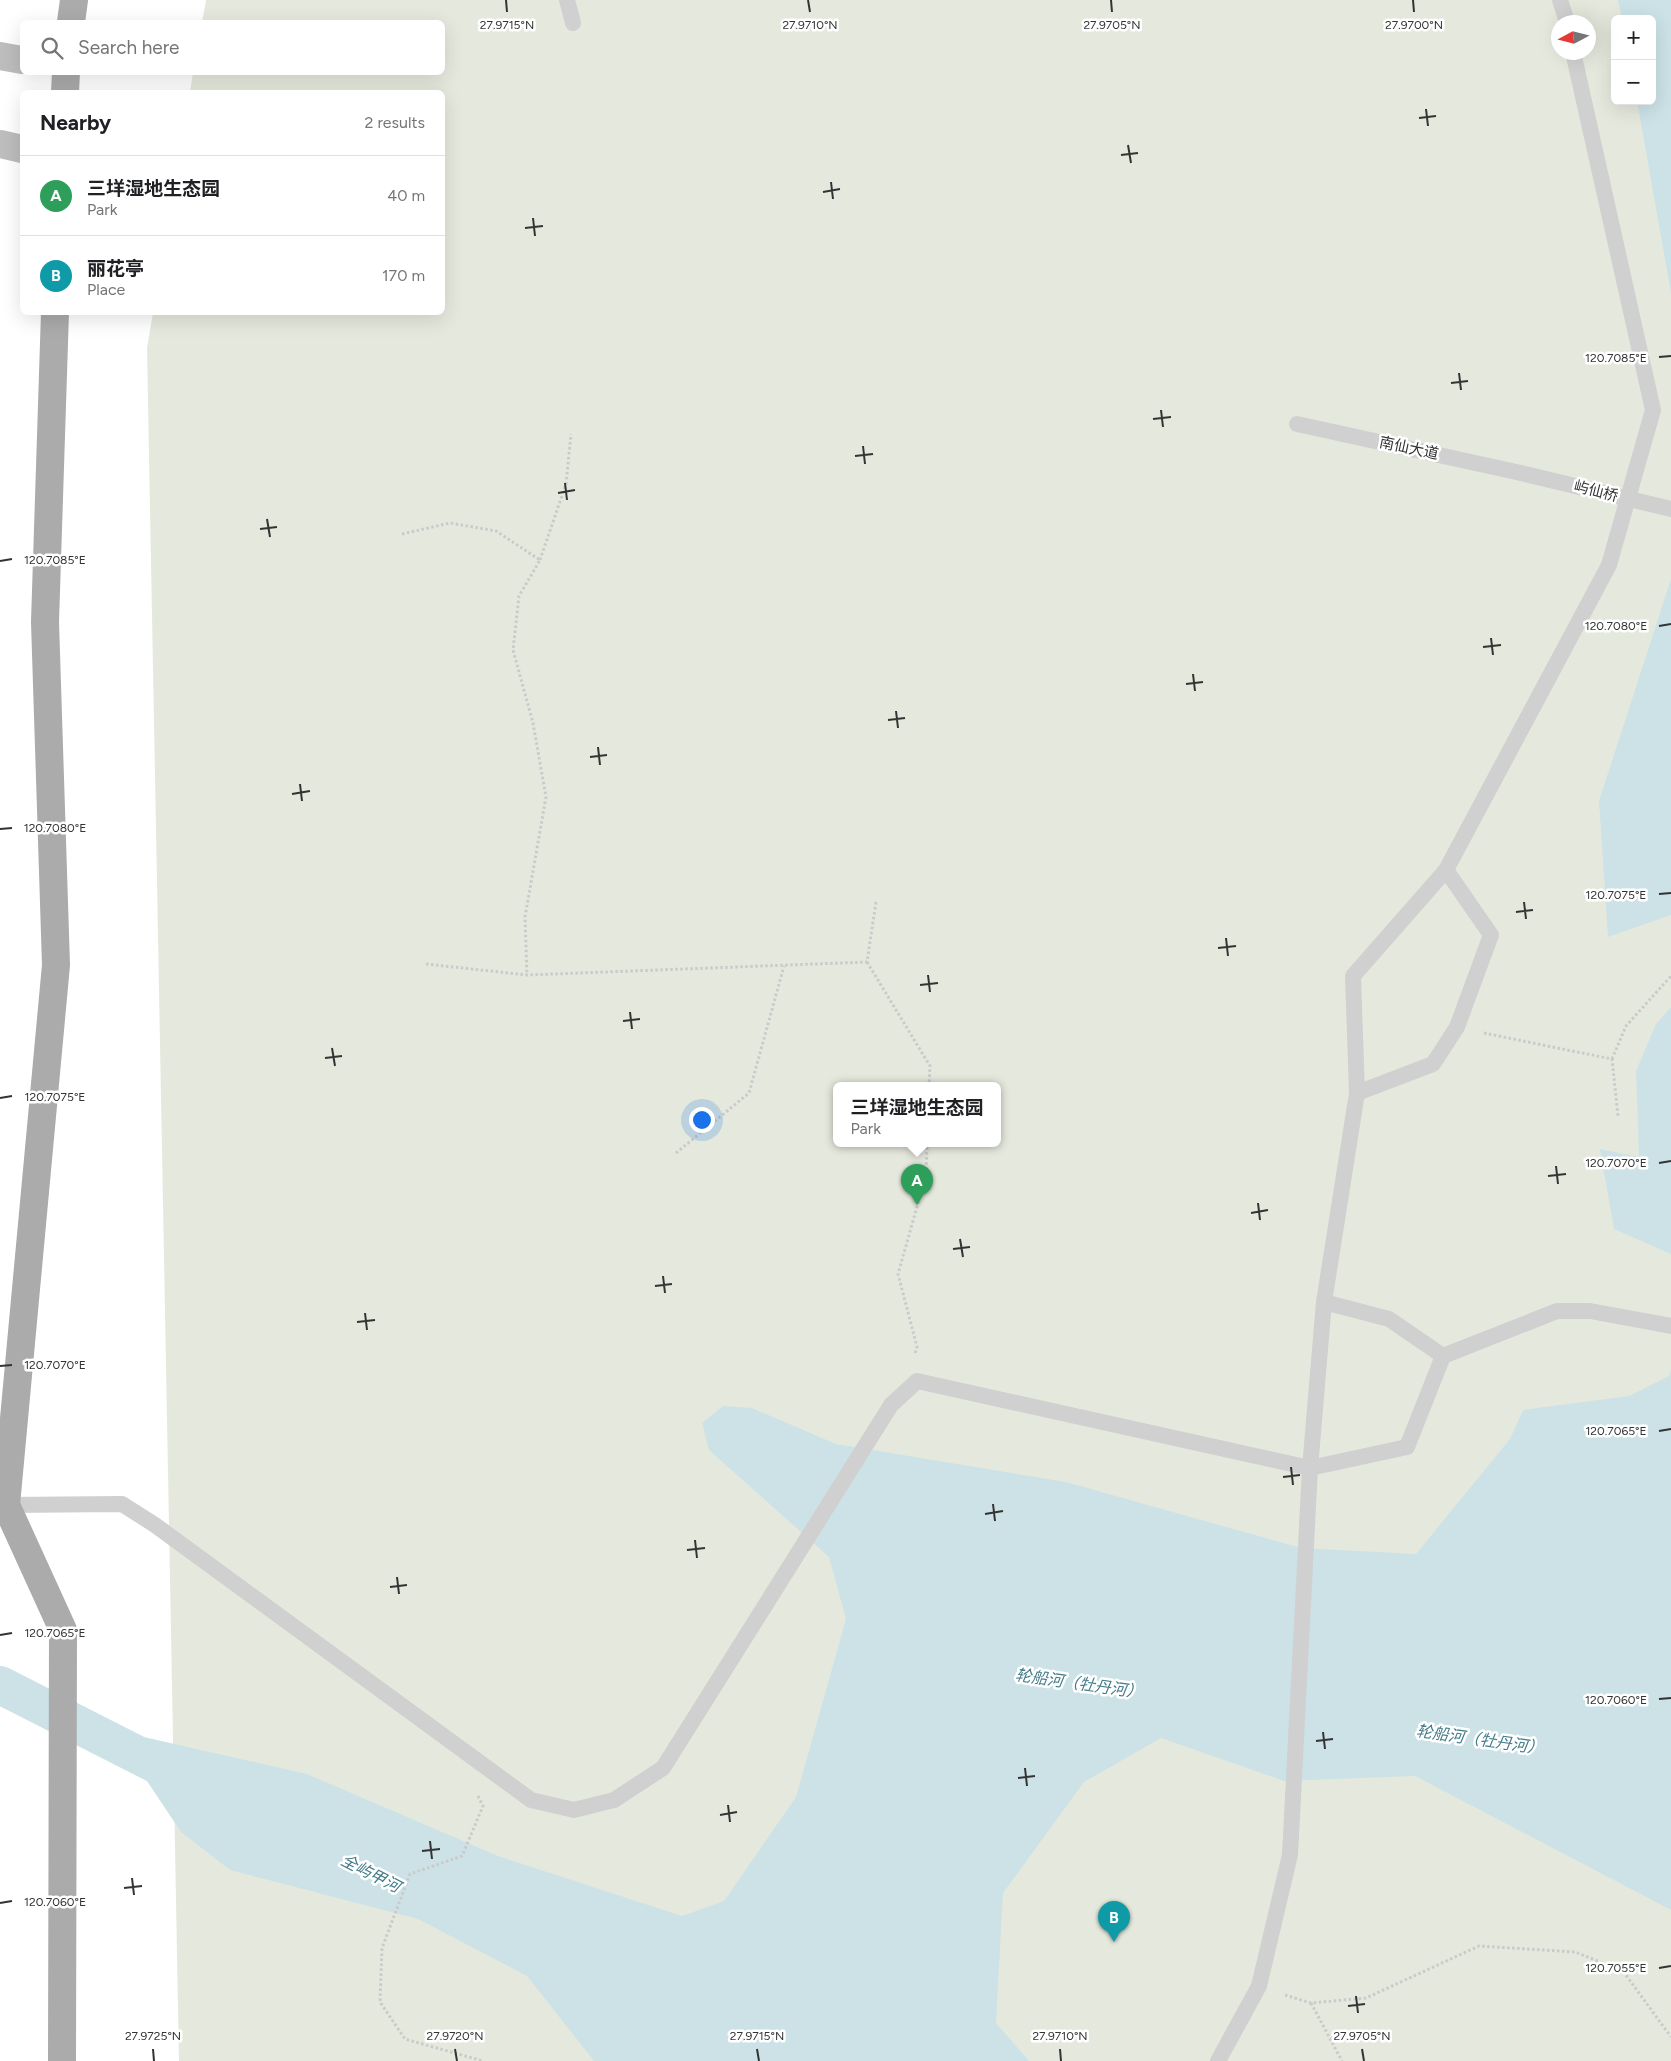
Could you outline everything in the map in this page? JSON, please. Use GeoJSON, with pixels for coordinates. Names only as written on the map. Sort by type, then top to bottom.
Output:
{"type":"FeatureCollection","features":[{"type":"Feature","properties":{"kind":"main road"},"geometry":{"type":"LineString","coordinates":[[71,20],[74,0]]}},
{"type":"Feature","properties":{"kind":"main road"},"geometry":{"type":"LineString","coordinates":[[0,56],[20,60]]}},
{"type":"Feature","properties":{"kind":"main road"},"geometry":{"type":"LineString","coordinates":[[65,90],[66,75]]}},
{"type":"Feature","properties":{"kind":"main road"},"geometry":{"type":"LineString","coordinates":[[0,144],[20,149]]}},
{"type":"Feature","properties":{"kind":"main road"},"geometry":{"type":"LineString","coordinates":[[55,315],[45,622],[56,965],[6,1506],[63,1630],[62,2061]]}},
{"type":"Feature","properties":{"kind":"lane"},"geometry":{"type":"LineString","coordinates":[[567,0],[573,22]]}},
{"type":"Feature","properties":{"kind":"lane"},"geometry":{"type":"LineString","coordinates":[[1560,0],[1565,15]]}},
{"type":"Feature","properties":{"kind":"lane"},"geometry":{"type":"LineString","coordinates":[[1218,2061],[1259,1986],[1290,1855],[1310,1468],[1324,1302],[1357,1093],[1353,976],[1446,870],[1609,565],[1653,410],[1575,60]]}},
{"type":"Feature","properties":{"kind":"lane","name":"南仙大道"},"geometry":{"type":"LineString","coordinates":[[1297,424],[1521,473]]}},
{"type":"Feature","properties":{"kind":"lane","name":"屿仙桥"},"geometry":{"type":"LineString","coordinates":[[1521,473],[1671,509]]}},
{"type":"Feature","properties":{"kind":"lane"},"geometry":{"type":"LineString","coordinates":[[1357,1093],[1433,1064],[1457,1027],[1491,935],[1446,870]]}},
{"type":"Feature","properties":{"kind":"lane"},"geometry":{"type":"LineString","coordinates":[[1324,1302],[1388,1319],[1443,1356]]}},
{"type":"Feature","properties":{"kind":"lane"},"geometry":{"type":"LineString","coordinates":[[6,1506],[122,1504],[155,1525],[531,1800],[574,1810],[614,1800],[663,1768],[891,1405],[917,1381],[1310,1468],[1407,1447],[1443,1356],[1557,1311],[1590,1311],[1671,1326]]}},
{"type":"Feature","properties":{"kind":"path"},"geometry":{"type":"LineString","coordinates":[[527,975],[526,917],[546,797],[533,723],[513,650],[519,596],[540,560],[566,484],[571,434]]}},
{"type":"Feature","properties":{"kind":"path"},"geometry":{"type":"LineString","coordinates":[[402,534],[450,523],[496,531],[540,560]]}},
{"type":"Feature","properties":{"kind":"path"},"geometry":{"type":"LineString","coordinates":[[876,902],[867,962],[930,1066],[929,1082]]}},
{"type":"Feature","properties":{"kind":"path"},"geometry":{"type":"LineString","coordinates":[[426,964],[527,975],[867,962]]}},
{"type":"Feature","properties":{"kind":"path"},"geometry":{"type":"LineString","coordinates":[[676,1153],[749,1093],[784,966]]}},
{"type":"Feature","properties":{"kind":"path"},"geometry":{"type":"LineString","coordinates":[[1618,1116],[1612,1059],[1626,1026],[1671,976]]}},
{"type":"Feature","properties":{"kind":"path"},"geometry":{"type":"LineString","coordinates":[[1457,1027],[1612,1059]]}},
{"type":"Feature","properties":{"kind":"path"},"geometry":{"type":"LineString","coordinates":[[914,1356],[918,1348],[898,1274],[926,1175],[927,1147]]}},
{"type":"Feature","properties":{"kind":"path"},"geometry":{"type":"LineString","coordinates":[[475,1826],[462,1856],[410,1874],[382,1948],[380,2002],[405,2039],[483,2061]]}},
{"type":"Feature","properties":{"kind":"path"},"geometry":{"type":"LineString","coordinates":[[1259,1986],[1311,2003],[1366,1998],[1479,1946],[1575,1952],[1623,1971],[1671,2037]]}},
{"type":"Feature","properties":{"kind":"path"},"geometry":{"type":"LineString","coordinates":[[1311,2003],[1342,2061]]}},
{"type":"Feature","properties":{"kind":"shaded area"},"geometry":{"type":"Polygon","coordinates":[[[206,0],[1671,0],[1671,2061],[179,2061],[147,348],[153,315],[445,315],[445,90],[190,90],[193,75],[445,75],[445,20],[202,20],[206,0]]]}},
{"type":"Feature","properties":{"kind":"water"},"geometry":{"type":"Polygon","coordinates":[[[1618,0],[1671,0],[1671,293],[1638,105],[1656,105],[1656,15],[1621,15],[1618,0]]]}},
{"type":"Feature","properties":{"kind":"water"},"geometry":{"type":"Polygon","coordinates":[[[1671,579],[1671,915],[1608,937],[1599,801],[1671,579]]]}},
{"type":"Feature","properties":{"kind":"water"},"geometry":{"type":"Polygon","coordinates":[[[1671,1007],[1671,1254],[1614,1229],[1600,1149],[1639,1157],[1636,1071],[1656,1024],[1671,1007]]]}},
{"type":"Feature","properties":{"kind":"water","name":"轮船河（牡丹河）"},"geometry":{"type":"Polygon","coordinates":[[[1671,1370],[1671,1910],[1415,1776],[1284,1781],[1161,1738],[1084,1782],[1003,1893],[996,2023],[1029,2061],[594,2061],[527,1976],[418,1919],[230,1870],[181,1832],[113,1730],[307,1774],[498,1856],[682,1916],[724,1901],[796,1797],[846,1619],[829,1557],[709,1450],[702,1423],[723,1406],[752,1408],[836,1444],[1066,1482],[1301,1548],[1416,1554],[1510,1439],[1523,1410],[1629,1396],[1669,1376],[1671,1370]]]}},
{"type":"Feature","properties":{"kind":"waterway","name":"全屿甲河"},"geometry":{"type":"LineString","coordinates":[[0,1685],[169,1771]]}},
{"type":"Feature","properties":{"kind":"place","name":"三垟湿地生态园"},"geometry":{"type":"Point","coordinates":[917,1205]}},
{"type":"Feature","properties":{"kind":"place","name":"丽花亭"},"geometry":{"type":"Point","coordinates":[1114,1942]}}]}
